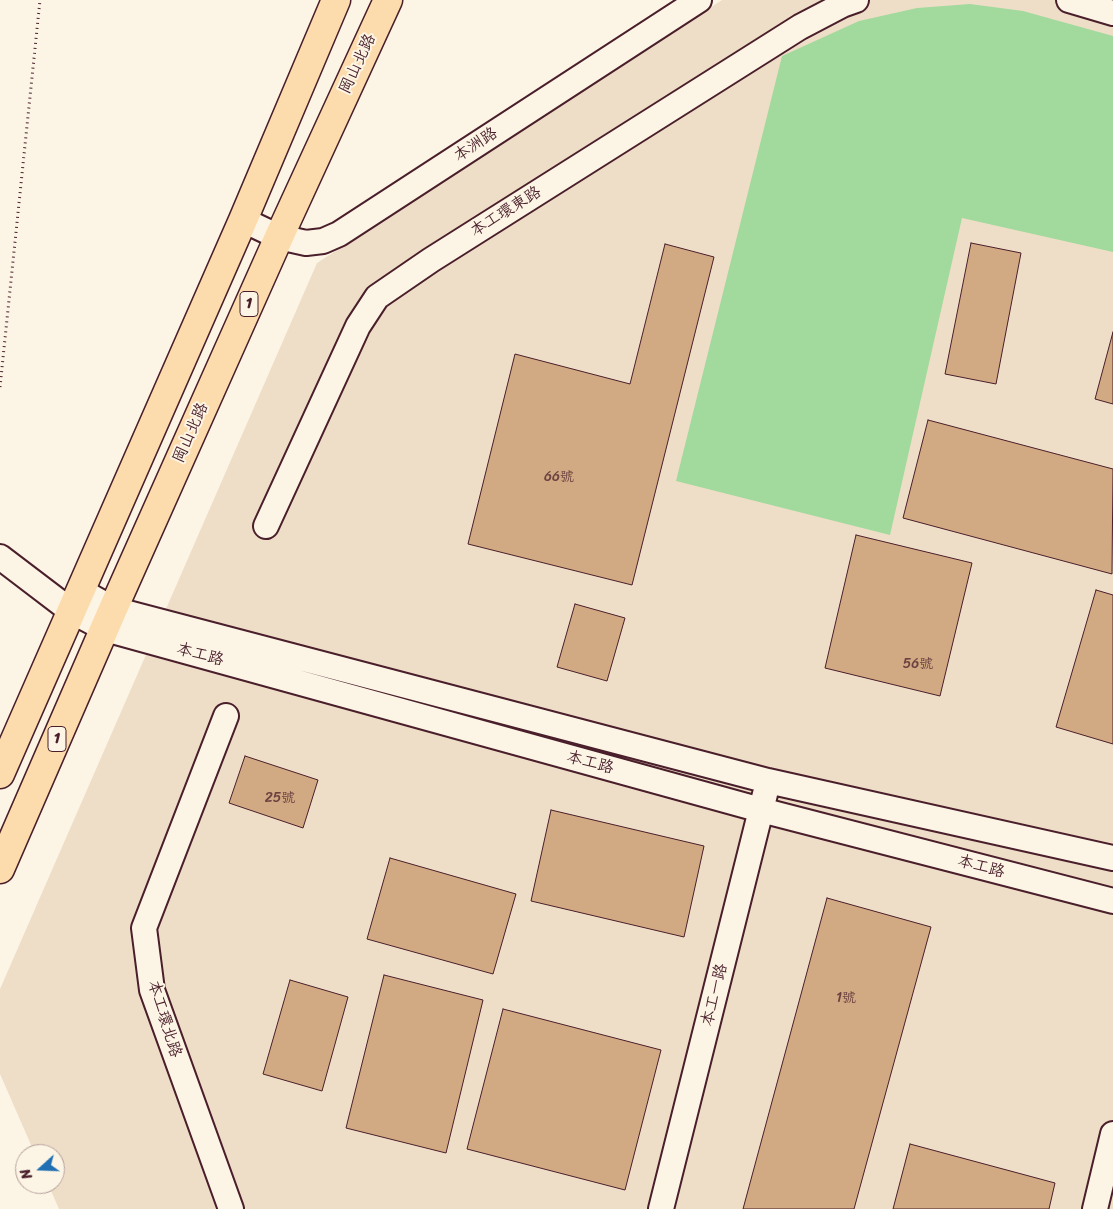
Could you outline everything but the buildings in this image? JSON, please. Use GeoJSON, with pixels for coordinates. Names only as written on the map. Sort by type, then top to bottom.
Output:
{"type":"FeatureCollection","features":[{"type":"Feature","properties":{"kind":"main road"},"geometry":{"type":"LineString","coordinates":[[0,774],[243,220],[336,0]]}},
{"type":"Feature","properties":{"kind":"main road","name":"岡山北路"},"geometry":{"type":"LineString","coordinates":[[0,869],[279,237],[388,0]]}},
{"type":"Feature","properties":{"kind":"street","name":"本洲路"},"geometry":{"type":"LineString","coordinates":[[243,220],[279,237],[306,243],[324,241],[339,234],[699,0]]}},
{"type":"Feature","properties":{"kind":"street","name":"本工環東路"},"geometry":{"type":"LineString","coordinates":[[266,526],[358,326],[377,298],[431,260],[800,27],[842,5],[856,0]]}},
{"type":"Feature","properties":{"kind":"street"},"geometry":{"type":"LineString","coordinates":[[1069,0],[1113,12]]}},
{"type":"Feature","properties":{"kind":"street","name":"本工路"},"geometry":{"type":"LineString","coordinates":[[0,557],[109,619],[761,810],[1113,901]]}},
{"type":"Feature","properties":{"kind":"street","name":"本工路"},"geometry":{"type":"LineString","coordinates":[[109,619],[768,781],[1113,858]]}},
{"type":"Feature","properties":{"kind":"street","name":"本工環北路"},"geometry":{"type":"LineString","coordinates":[[226,716],[144,928],[152,990],[232,1209]]}},
{"type":"Feature","properties":{"kind":"street","name":"本工一路"},"geometry":{"type":"LineString","coordinates":[[661,1209],[768,781]]}},
{"type":"Feature","properties":{"kind":"street"},"geometry":{"type":"LineString","coordinates":[[1095,1209],[1113,1134]]}},
{"type":"Feature","properties":{"kind":"path"},"geometry":{"type":"LineString","coordinates":[[0,387],[40,0]]}},
{"type":"Feature","properties":{"kind":"shaded area"},"geometry":{"type":"Polygon","coordinates":[[[722,0],[1113,0],[1113,1209],[59,1209],[52,1194],[65,1194],[65,1144],[31,1144],[0,1074],[0,989],[317,263],[722,0]]]}},
{"type":"Feature","properties":{"kind":"green space"},"geometry":{"type":"Polygon","coordinates":[[[970,4],[1023,11],[1113,36],[1113,252],[962,218],[890,535],[676,481],[782,56],[859,21],[917,8],[970,4]]]}}]}
